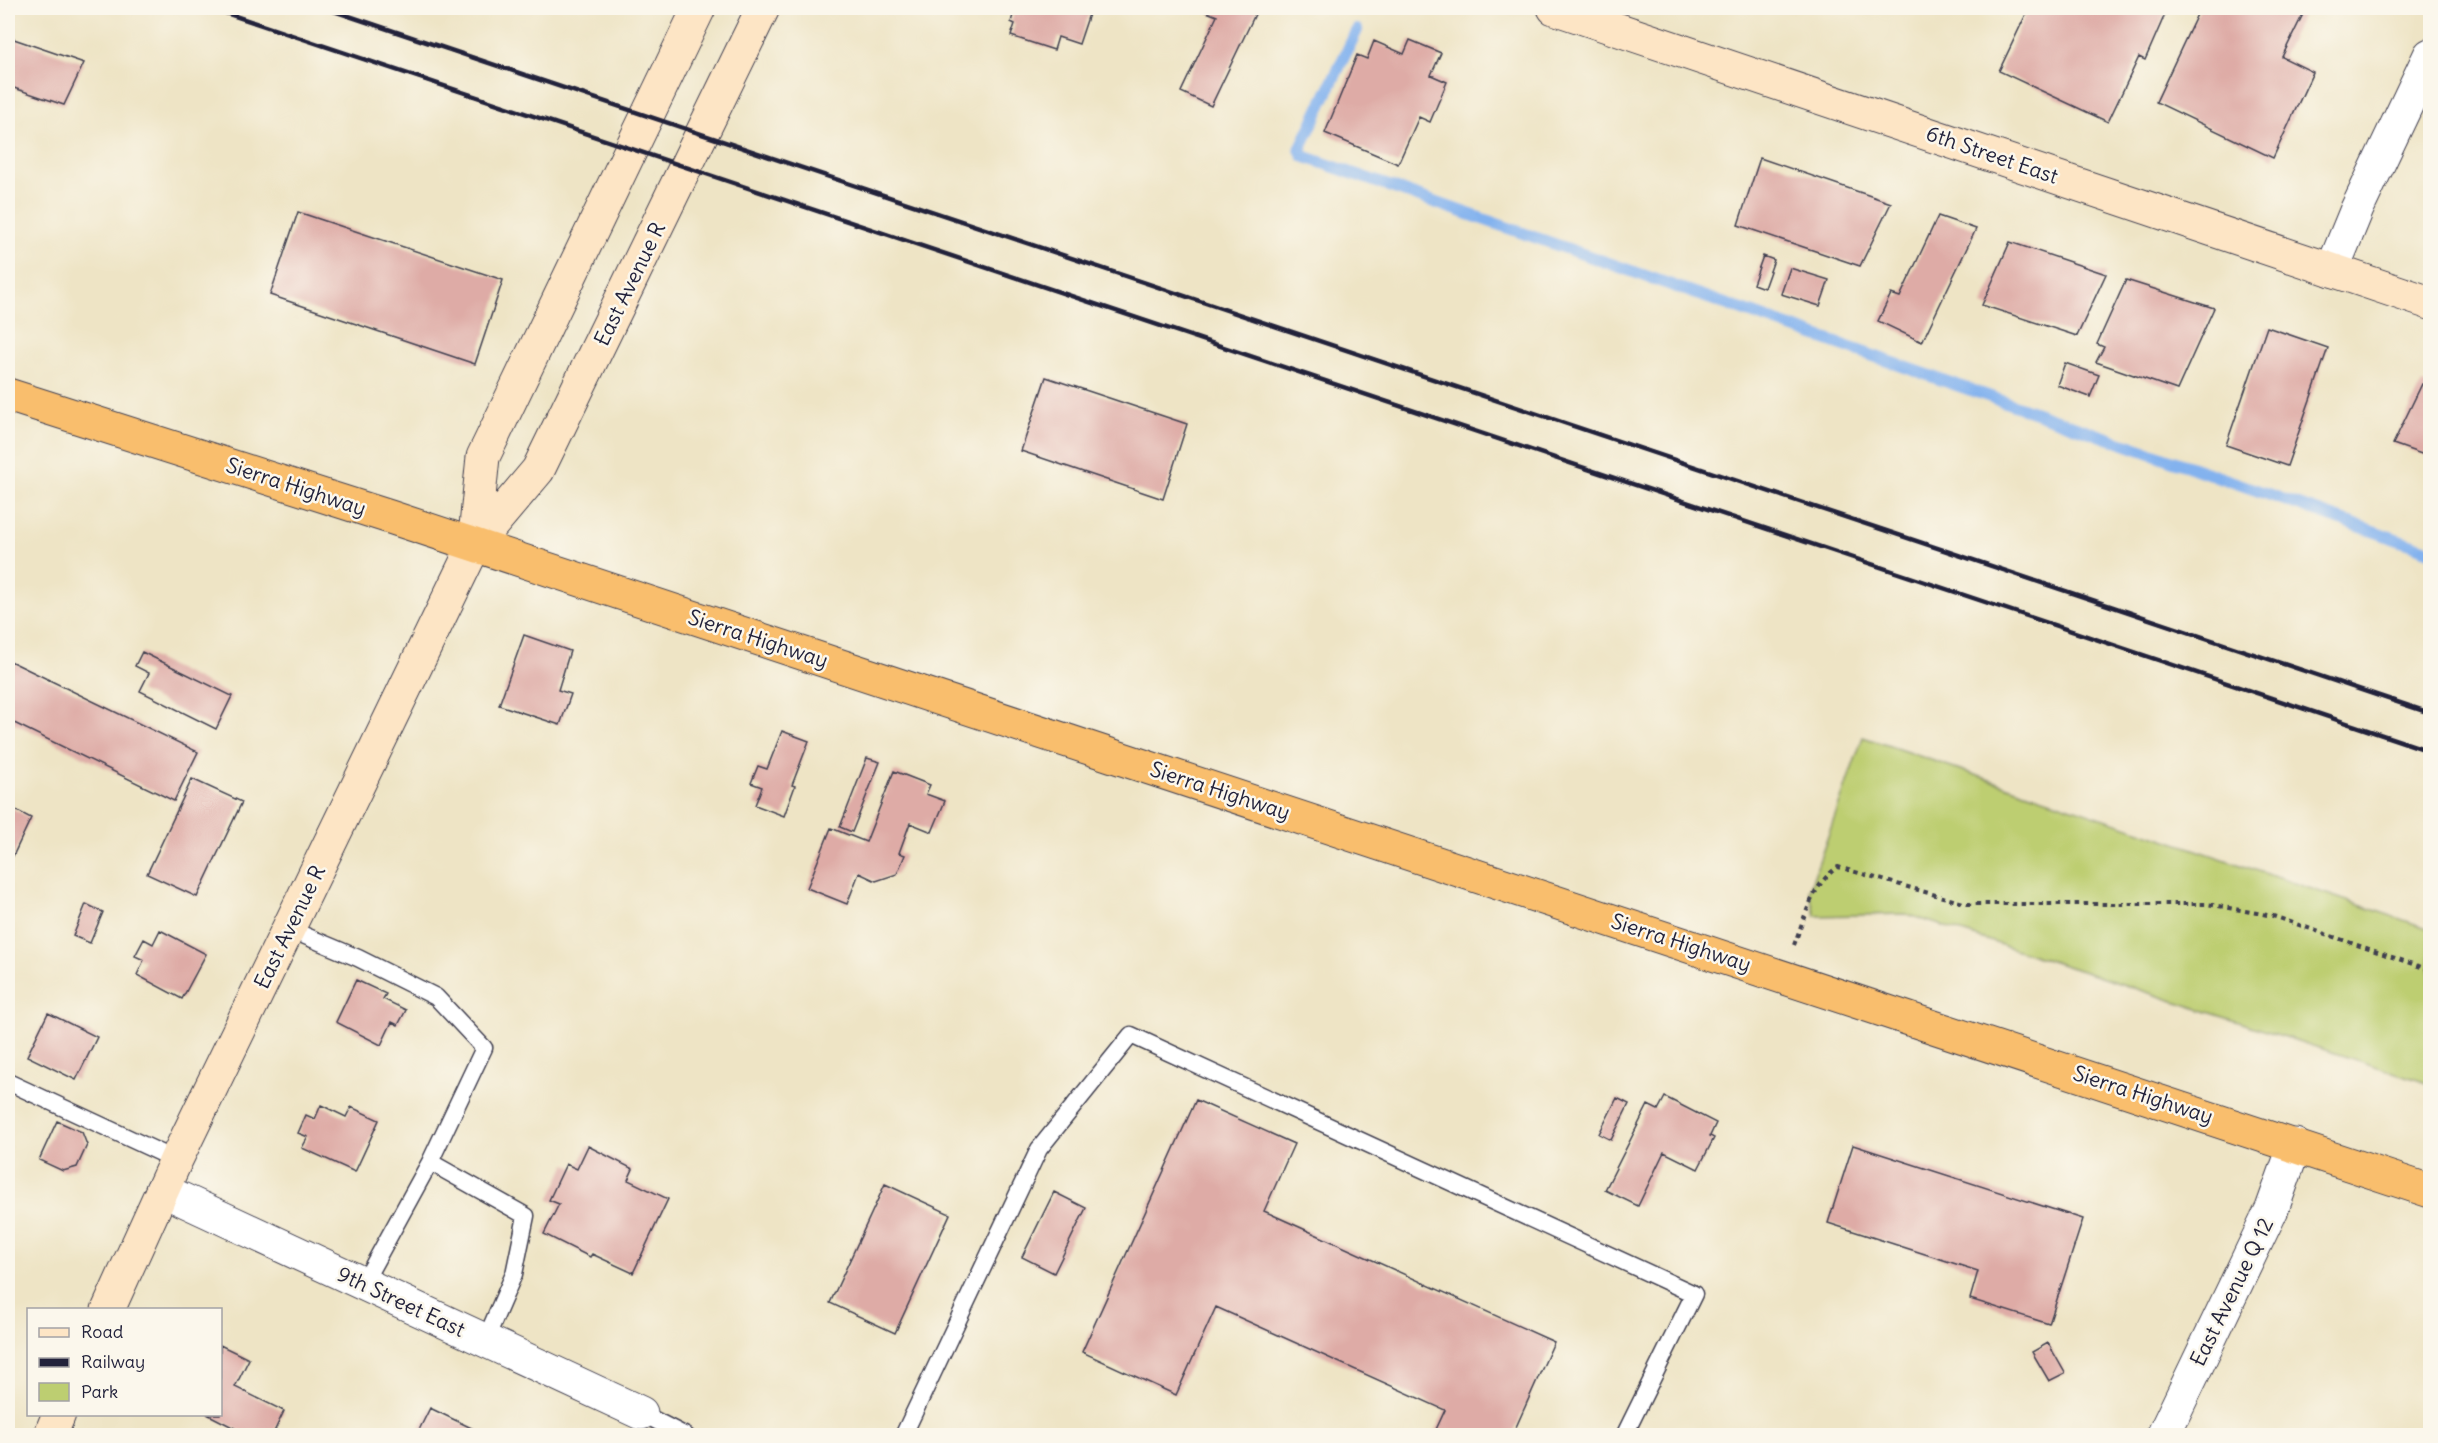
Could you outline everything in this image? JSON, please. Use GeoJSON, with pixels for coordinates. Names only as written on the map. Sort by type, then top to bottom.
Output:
{"type":"FeatureCollection","features":[{"type":"Feature","properties":{"kind":"highway","name":"Sierra Highway"},"geometry":{"type":"LineString","coordinates":[[8,395],[474,546],[2430,1191]]}},
{"type":"Feature","properties":{"kind":"street","name":"East Avenue R"},"geometry":{"type":"LineString","coordinates":[[474,546],[483,457],[699,8]]}},
{"type":"Feature","properties":{"kind":"street","name":"East Avenue R"},"geometry":{"type":"LineString","coordinates":[[109,1308],[176,1160],[474,546],[538,470],[763,8]]}},
{"type":"Feature","properties":{"kind":"street","name":"6th Street East"},"geometry":{"type":"LineString","coordinates":[[1554,8],[2430,303]]}},
{"type":"Feature","properties":{"kind":"street"},"geometry":{"type":"LineString","coordinates":[[2332,270],[2357,209],[2430,55]]}},
{"type":"Feature","properties":{"kind":"street","name":"East Avenue Q 12"},"geometry":{"type":"LineString","coordinates":[[2163,1436],[2272,1209],[2295,1145]]}},
{"type":"Feature","properties":{"kind":"street","name":"9th Street East"},"geometry":{"type":"LineString","coordinates":[[162,1190],[640,1413]]}},
{"type":"Feature","properties":{"kind":"street"},"geometry":{"type":"LineString","coordinates":[[50,1436],[58,1416]]}},
{"type":"Feature","properties":{"kind":"lane"},"geometry":{"type":"LineString","coordinates":[[289,929],[358,958],[436,997],[484,1048],[430,1162],[363,1284]]}},
{"type":"Feature","properties":{"kind":"lane"},"geometry":{"type":"LineString","coordinates":[[903,1436],[1039,1149],[1131,1035],[1694,1294],[1624,1436]]}},
{"type":"Feature","properties":{"kind":"lane"},"geometry":{"type":"LineString","coordinates":[[8,1082],[176,1160]]}},
{"type":"Feature","properties":{"kind":"lane"},"geometry":{"type":"LineString","coordinates":[[430,1162],[526,1216],[514,1274],[485,1341]]}},
{"type":"Feature","properties":{"kind":"lane"},"geometry":{"type":"LineString","coordinates":[[640,1413],[686,1436]]}},
{"type":"Feature","properties":{"kind":"path"},"geometry":{"type":"LineString","coordinates":[[1782,977],[1810,903],[1830,872],[1838,867],[1967,904],[2207,904],[2273,916],[2430,970]]}},
{"type":"Feature","properties":{"kind":"green space"},"geometry":{"type":"Polygon","coordinates":[[[1863,737],[2430,929],[2430,1084],[1906,914],[1815,916],[1809,890],[1863,737]]]}},
{"type":"Feature","properties":{"kind":"building"},"geometry":{"type":"Polygon","coordinates":[[[1015,8],[1091,8],[1079,44],[1058,37],[1054,50],[1011,36],[1015,24],[1011,22],[1015,8]]]}},
{"type":"Feature","properties":{"kind":"building"},"geometry":{"type":"Polygon","coordinates":[[[1196,8],[1258,8],[1211,106],[1181,92],[1217,16],[1196,8]]]}},
{"type":"Feature","properties":{"kind":"building"},"geometry":{"type":"Polygon","coordinates":[[[2029,8],[2156,8],[2166,12],[2145,60],[2139,57],[2108,122],[1999,71],[2029,8]]]}},
{"type":"Feature","properties":{"kind":"building"},"geometry":{"type":"Polygon","coordinates":[[[2200,8],[2306,8],[2282,57],[2313,72],[2273,158],[2156,102],[2200,8]]]}},
{"type":"Feature","properties":{"kind":"building"},"geometry":{"type":"Polygon","coordinates":[[[8,37],[84,63],[64,105],[8,86],[8,37]]]}},
{"type":"Feature","properties":{"kind":"building"},"geometry":{"type":"Polygon","coordinates":[[[1410,40],[1441,53],[1431,75],[1447,82],[1430,122],[1419,117],[1398,164],[1325,133],[1357,55],[1367,59],[1374,41],[1404,54],[1410,40]]]}},
{"type":"Feature","properties":{"kind":"building"},"geometry":{"type":"Polygon","coordinates":[[[1760,158],[1891,203],[1860,266],[1738,225],[1760,158]]]}},
{"type":"Feature","properties":{"kind":"building"},"geometry":{"type":"Polygon","coordinates":[[[298,212],[503,280],[475,364],[270,295],[298,212]]]}},
{"type":"Feature","properties":{"kind":"building"},"geometry":{"type":"Polygon","coordinates":[[[1938,216],[1976,229],[1922,342],[1878,321],[1891,294],[1900,297],[1938,216]]]}},
{"type":"Feature","properties":{"kind":"building"},"geometry":{"type":"Polygon","coordinates":[[[2010,242],[2106,274],[2077,336],[1982,305],[2010,242]]]}},
{"type":"Feature","properties":{"kind":"building"},"geometry":{"type":"Polygon","coordinates":[[[1763,256],[1774,260],[1764,288],[1753,284],[1763,256]]]}},
{"type":"Feature","properties":{"kind":"building"},"geometry":{"type":"Polygon","coordinates":[[[1790,268],[1829,280],[1820,306],[1781,294],[1790,268]]]}},
{"type":"Feature","properties":{"kind":"building"},"geometry":{"type":"Polygon","coordinates":[[[2126,280],[2214,308],[2177,390],[2096,362],[2104,347],[2097,344],[2126,280]]]}},
{"type":"Feature","properties":{"kind":"building"},"geometry":{"type":"Polygon","coordinates":[[[2267,327],[2328,348],[2287,466],[2226,445],[2267,327]]]}},
{"type":"Feature","properties":{"kind":"building"},"geometry":{"type":"Polygon","coordinates":[[[2065,363],[2099,375],[2090,397],[2057,385],[2065,363]]]}},
{"type":"Feature","properties":{"kind":"building"},"geometry":{"type":"Polygon","coordinates":[[[1046,377],[1187,424],[1163,499],[1021,451],[1046,377]]]}},
{"type":"Feature","properties":{"kind":"building"},"geometry":{"type":"Polygon","coordinates":[[[2422,384],[2430,387],[2430,457],[2393,444],[2422,384]]]}},
{"type":"Feature","properties":{"kind":"building"},"geometry":{"type":"Polygon","coordinates":[[[524,635],[570,651],[558,690],[571,694],[560,725],[499,705],[524,635]]]}},
{"type":"Feature","properties":{"kind":"building"},"geometry":{"type":"Polygon","coordinates":[[[142,652],[232,696],[216,729],[140,691],[149,673],[135,666],[142,652]]]}},
{"type":"Feature","properties":{"kind":"building"},"geometry":{"type":"Polygon","coordinates":[[[8,660],[198,752],[174,801],[8,720],[8,660]]]}},
{"type":"Feature","properties":{"kind":"building"},"geometry":{"type":"Polygon","coordinates":[[[782,731],[809,741],[792,785],[795,786],[784,816],[755,805],[762,787],[751,783],[758,766],[767,769],[782,731]]]}},
{"type":"Feature","properties":{"kind":"building"},"geometry":{"type":"Polygon","coordinates":[[[867,758],[880,762],[852,832],[840,827],[867,758]]]}},
{"type":"Feature","properties":{"kind":"building"},"geometry":{"type":"Polygon","coordinates":[[[894,771],[930,785],[926,794],[945,801],[932,832],[910,823],[899,853],[905,855],[897,874],[876,881],[859,873],[847,904],[807,888],[831,828],[866,842],[894,771]]]}},
{"type":"Feature","properties":{"kind":"building"},"geometry":{"type":"Polygon","coordinates":[[[192,779],[242,802],[197,897],[147,874],[192,779]]]}},
{"type":"Feature","properties":{"kind":"building"},"geometry":{"type":"Polygon","coordinates":[[[8,806],[31,818],[13,856],[8,854],[8,806]]]}},
{"type":"Feature","properties":{"kind":"building"},"geometry":{"type":"Polygon","coordinates":[[[86,904],[103,912],[90,943],[73,936],[86,904]]]}},
{"type":"Feature","properties":{"kind":"building"},"geometry":{"type":"Polygon","coordinates":[[[160,930],[206,954],[182,999],[137,975],[144,960],[135,956],[144,939],[153,944],[160,930]]]}},
{"type":"Feature","properties":{"kind":"building"},"geometry":{"type":"Polygon","coordinates":[[[356,980],[386,994],[383,999],[406,1010],[398,1025],[392,1022],[381,1045],[336,1022],[356,980]]]}},
{"type":"Feature","properties":{"kind":"building"},"geometry":{"type":"Polygon","coordinates":[[[48,1013],[97,1037],[76,1080],[27,1056],[48,1013]]]}},
{"type":"Feature","properties":{"kind":"building"},"geometry":{"type":"Polygon","coordinates":[[[1665,1097],[1716,1123],[1710,1136],[1714,1138],[1698,1169],[1664,1152],[1638,1206],[1605,1190],[1648,1105],[1658,1110],[1665,1097]]]}},
{"type":"Feature","properties":{"kind":"building"},"geometry":{"type":"Polygon","coordinates":[[[1617,1098],[1629,1104],[1611,1140],[1599,1134],[1617,1098]]]}},
{"type":"Feature","properties":{"kind":"building"},"geometry":{"type":"Polygon","coordinates":[[[1196,1100],[1294,1144],[1264,1211],[1554,1342],[1512,1436],[1433,1436],[1445,1410],[1216,1307],[1176,1395],[1082,1352],[1196,1100]]]}},
{"type":"Feature","properties":{"kind":"building"},"geometry":{"type":"Polygon","coordinates":[[[321,1105],[346,1117],[351,1107],[379,1120],[355,1172],[302,1148],[308,1137],[298,1133],[306,1115],[315,1119],[321,1105]]]}},
{"type":"Feature","properties":{"kind":"building"},"geometry":{"type":"Polygon","coordinates":[[[57,1121],[82,1132],[87,1145],[77,1167],[63,1171],[39,1160],[57,1121]]]}},
{"type":"Feature","properties":{"kind":"building"},"geometry":{"type":"Polygon","coordinates":[[[1853,1145],[2083,1219],[2049,1324],[1970,1299],[1978,1271],[1828,1223],[1853,1145]]]}},
{"type":"Feature","properties":{"kind":"building"},"geometry":{"type":"Polygon","coordinates":[[[588,1146],[633,1169],[628,1180],[668,1199],[633,1273],[592,1254],[590,1257],[544,1234],[559,1204],[549,1200],[566,1164],[577,1169],[588,1146]]]}},
{"type":"Feature","properties":{"kind":"building"},"geometry":{"type":"Polygon","coordinates":[[[885,1184],[950,1214],[895,1333],[830,1303],[885,1184]]]}},
{"type":"Feature","properties":{"kind":"building"},"geometry":{"type":"Polygon","coordinates":[[[1054,1192],[1086,1208],[1054,1273],[1022,1257],[1054,1192]]]}},
{"type":"Feature","properties":{"kind":"building"},"geometry":{"type":"Polygon","coordinates":[[[2048,1343],[2065,1373],[2049,1381],[2032,1352],[2048,1343]]]}},
{"type":"Feature","properties":{"kind":"building"},"geometry":{"type":"Polygon","coordinates":[[[222,1346],[249,1359],[235,1387],[284,1411],[272,1436],[250,1436],[211,1416],[222,1416],[222,1346]]]}},
{"type":"Feature","properties":{"kind":"building"},"geometry":{"type":"Polygon","coordinates":[[[430,1408],[488,1436],[416,1436],[430,1408]]]}},
{"type":"Feature","properties":{"kind":"waterway"},"geometry":{"type":"LineString","coordinates":[[1357,30],[1300,149],[1303,156],[2430,551]]}},
{"type":"Feature","properties":{"kind":"railway"},"geometry":{"type":"LineString","coordinates":[[211,8],[2430,751]]}},
{"type":"Feature","properties":{"kind":"railway"},"geometry":{"type":"LineString","coordinates":[[325,8],[2430,713]]}}]}
